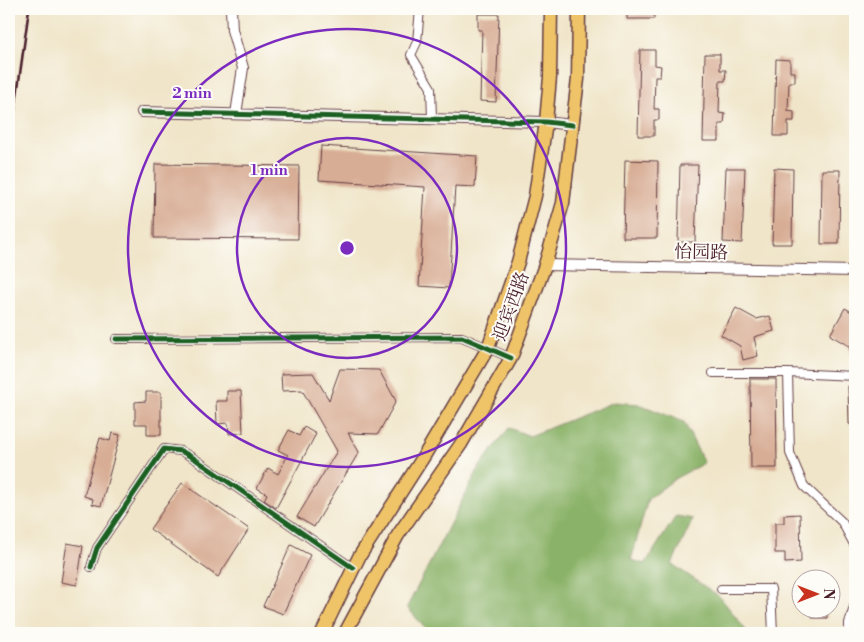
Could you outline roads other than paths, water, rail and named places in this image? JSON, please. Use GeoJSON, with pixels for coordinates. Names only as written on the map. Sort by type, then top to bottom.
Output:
{"type":"FeatureCollection","features":[{"type":"Feature","properties":{"kind":"highway","name":"迎宾西路"},"geometry":{"type":"LineString","coordinates":[[322,633],[359,557],[424,456],[488,348],[518,262],[535,196],[546,122],[550,77],[551,9]]}},
{"type":"Feature","properties":{"kind":"highway","name":"迎宾西路"},"geometry":{"type":"LineString","coordinates":[[345,633],[398,535],[461,444],[511,358],[545,265],[563,203],[578,80],[579,9]]}},
{"type":"Feature","properties":{"kind":"street"},"geometry":{"type":"LineString","coordinates":[[231,9],[232,30],[243,68],[236,114]]}},
{"type":"Feature","properties":{"kind":"street"},"geometry":{"type":"LineString","coordinates":[[420,9],[417,42],[411,55],[431,88],[432,119]]}},
{"type":"Feature","properties":{"kind":"street"},"geometry":{"type":"LineString","coordinates":[[142,112],[546,122],[572,125]]}},
{"type":"Feature","properties":{"kind":"street","name":"怡园路"},"geometry":{"type":"LineString","coordinates":[[545,265],[855,271]]}},
{"type":"Feature","properties":{"kind":"street"},"geometry":{"type":"LineString","coordinates":[[116,339],[462,337],[511,358]]}},
{"type":"Feature","properties":{"kind":"street"},"geometry":{"type":"LineString","coordinates":[[713,373],[788,373],[855,376]]}},
{"type":"Feature","properties":{"kind":"street"},"geometry":{"type":"LineString","coordinates":[[788,373],[790,453],[804,486],[842,522],[855,546]]}},
{"type":"Feature","properties":{"kind":"street"},"geometry":{"type":"LineString","coordinates":[[92,567],[97,548],[164,449],[181,451],[195,459],[353,568]]}},
{"type":"Feature","properties":{"kind":"street"},"geometry":{"type":"LineString","coordinates":[[721,589],[772,589],[772,633]]}},
{"type":"Feature","properties":{"kind":"street"},"geometry":{"type":"LineString","coordinates":[[849,633],[849,623],[855,604]]}},
{"type":"Feature","properties":{"kind":"railway"},"geometry":{"type":"LineString","coordinates":[[9,153],[29,9]]}}]}
